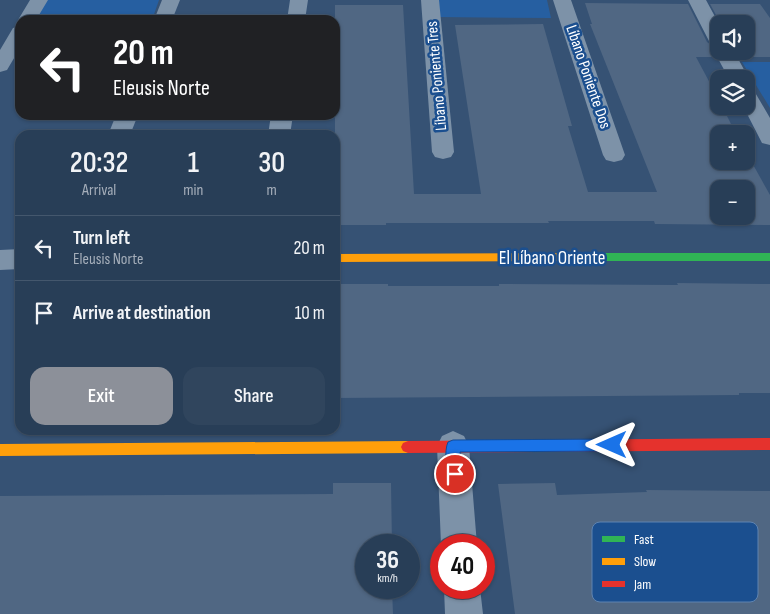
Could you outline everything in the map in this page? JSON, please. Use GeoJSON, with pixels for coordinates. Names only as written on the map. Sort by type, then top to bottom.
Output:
{"type":"FeatureCollection","features":[{"type":"Feature","properties":{"kind":"street"},"geometry":{"type":"LineString","coordinates":[[30,15],[38,0]]}},
{"type":"Feature","properties":{"kind":"street"},"geometry":{"type":"LineString","coordinates":[[165,15],[171,0]]}},
{"type":"Feature","properties":{"kind":"street"},"geometry":{"type":"LineString","coordinates":[[297,15],[299,0]]}},
{"type":"Feature","properties":{"kind":"street","name":"Líbano Poniente Tres"},"geometry":{"type":"LineString","coordinates":[[430,0],[443,152]]}},
{"type":"Feature","properties":{"kind":"street","name":"Líbano Poniente Dos"},"geometry":{"type":"LineString","coordinates":[[562,0],[614,155]]}},
{"type":"Feature","properties":{"kind":"street"},"geometry":{"type":"LineString","coordinates":[[697,0],[710,24]]}},
{"type":"Feature","properties":{"kind":"street"},"geometry":{"type":"LineString","coordinates":[[0,66],[15,40]]}},
{"type":"Feature","properties":{"kind":"street"},"geometry":{"type":"LineString","coordinates":[[755,110],[770,138]]}},
{"type":"Feature","properties":{"kind":"street","name":"El Líbano Oriente"},"geometry":{"type":"LineString","coordinates":[[340,258],[770,257]]}},
{"type":"Feature","properties":{"kind":"street"},"geometry":{"type":"LineString","coordinates":[[0,260],[15,260]]}},
{"type":"Feature","properties":{"kind":"street"},"geometry":{"type":"LineString","coordinates":[[0,450],[770,444]]}},
{"type":"Feature","properties":{"kind":"street"},"geometry":{"type":"LineString","coordinates":[[453,446],[458,534]]}},
{"type":"Feature","properties":{"kind":"street"},"geometry":{"type":"LineString","coordinates":[[463,599],[464,614]]}},
{"type":"Feature","properties":{"kind":"shaded area"},"geometry":{"type":"Polygon","coordinates":[[[46,0],[159,0],[154,15],[38,15],[46,0]]]}},
{"type":"Feature","properties":{"kind":"shaded area"},"geometry":{"type":"Polygon","coordinates":[[[434,0],[547,0],[551,18],[435,17],[434,0]]]}},
{"type":"Feature","properties":{"kind":"shaded area"},"geometry":{"type":"Polygon","coordinates":[[[742,62],[770,62],[770,108],[755,83],[755,70],[747,70],[742,62]]]}},
{"type":"Feature","properties":{"kind":"building"},"geometry":{"type":"Polygon","coordinates":[[[585,3],[688,4],[707,42],[710,44],[710,57],[696,57],[710,83],[710,115],[726,115],[732,125],[710,125],[710,170],[755,170],[755,168],[770,195],[770,225],[755,225],[755,180],[710,180],[710,224],[655,224],[654,221],[548,221],[549,223],[386,223],[386,225],[340,225],[340,130],[335,130],[335,120],[340,120],[340,15],[335,15],[335,5],[403,5],[414,194],[481,194],[455,25],[543,24],[572,126],[568,126],[588,192],[657,192],[590,24],[592,24],[585,3]]]}},
{"type":"Feature","properties":{"kind":"building"},"geometry":{"type":"Polygon","coordinates":[[[710,4],[760,4],[770,18],[770,57],[755,57],[755,15],[716,15],[710,4]]]}},
{"type":"Feature","properties":{"kind":"building"},"geometry":{"type":"Polygon","coordinates":[[[677,283],[770,284],[770,393],[739,393],[739,395],[340,398],[340,284],[388,284],[388,286],[499,286],[499,284],[678,285],[677,283]]]}},
{"type":"Feature","properties":{"kind":"building"},"geometry":{"type":"Polygon","coordinates":[[[333,483],[391,483],[392,534],[355,534],[355,599],[392,599],[393,614],[0,614],[0,496],[333,494],[333,483]]]}},
{"type":"Feature","properties":{"kind":"building"},"geometry":{"type":"Polygon","coordinates":[[[555,483],[557,495],[647,492],[646,490],[770,491],[770,614],[515,614],[498,484],[555,483]]]}},
{"type":"Feature","properties":{"kind":"traffic: fast"},"geometry":{"type":"LineString","coordinates":[[590,257],[770,257]]}},
{"type":"Feature","properties":{"kind":"traffic: slow"},"geometry":{"type":"LineString","coordinates":[[340,258],[590,257]]}},
{"type":"Feature","properties":{"kind":"traffic: slow"},"geometry":{"type":"LineString","coordinates":[[0,450],[408,447]]}},
{"type":"Feature","properties":{"kind":"traffic: jam"},"geometry":{"type":"LineString","coordinates":[[408,447],[770,444]]}},
{"type":"Feature","properties":{"kind":"route"},"geometry":{"type":"LineString","coordinates":[[455,474],[453,446],[612,445]]}}]}
